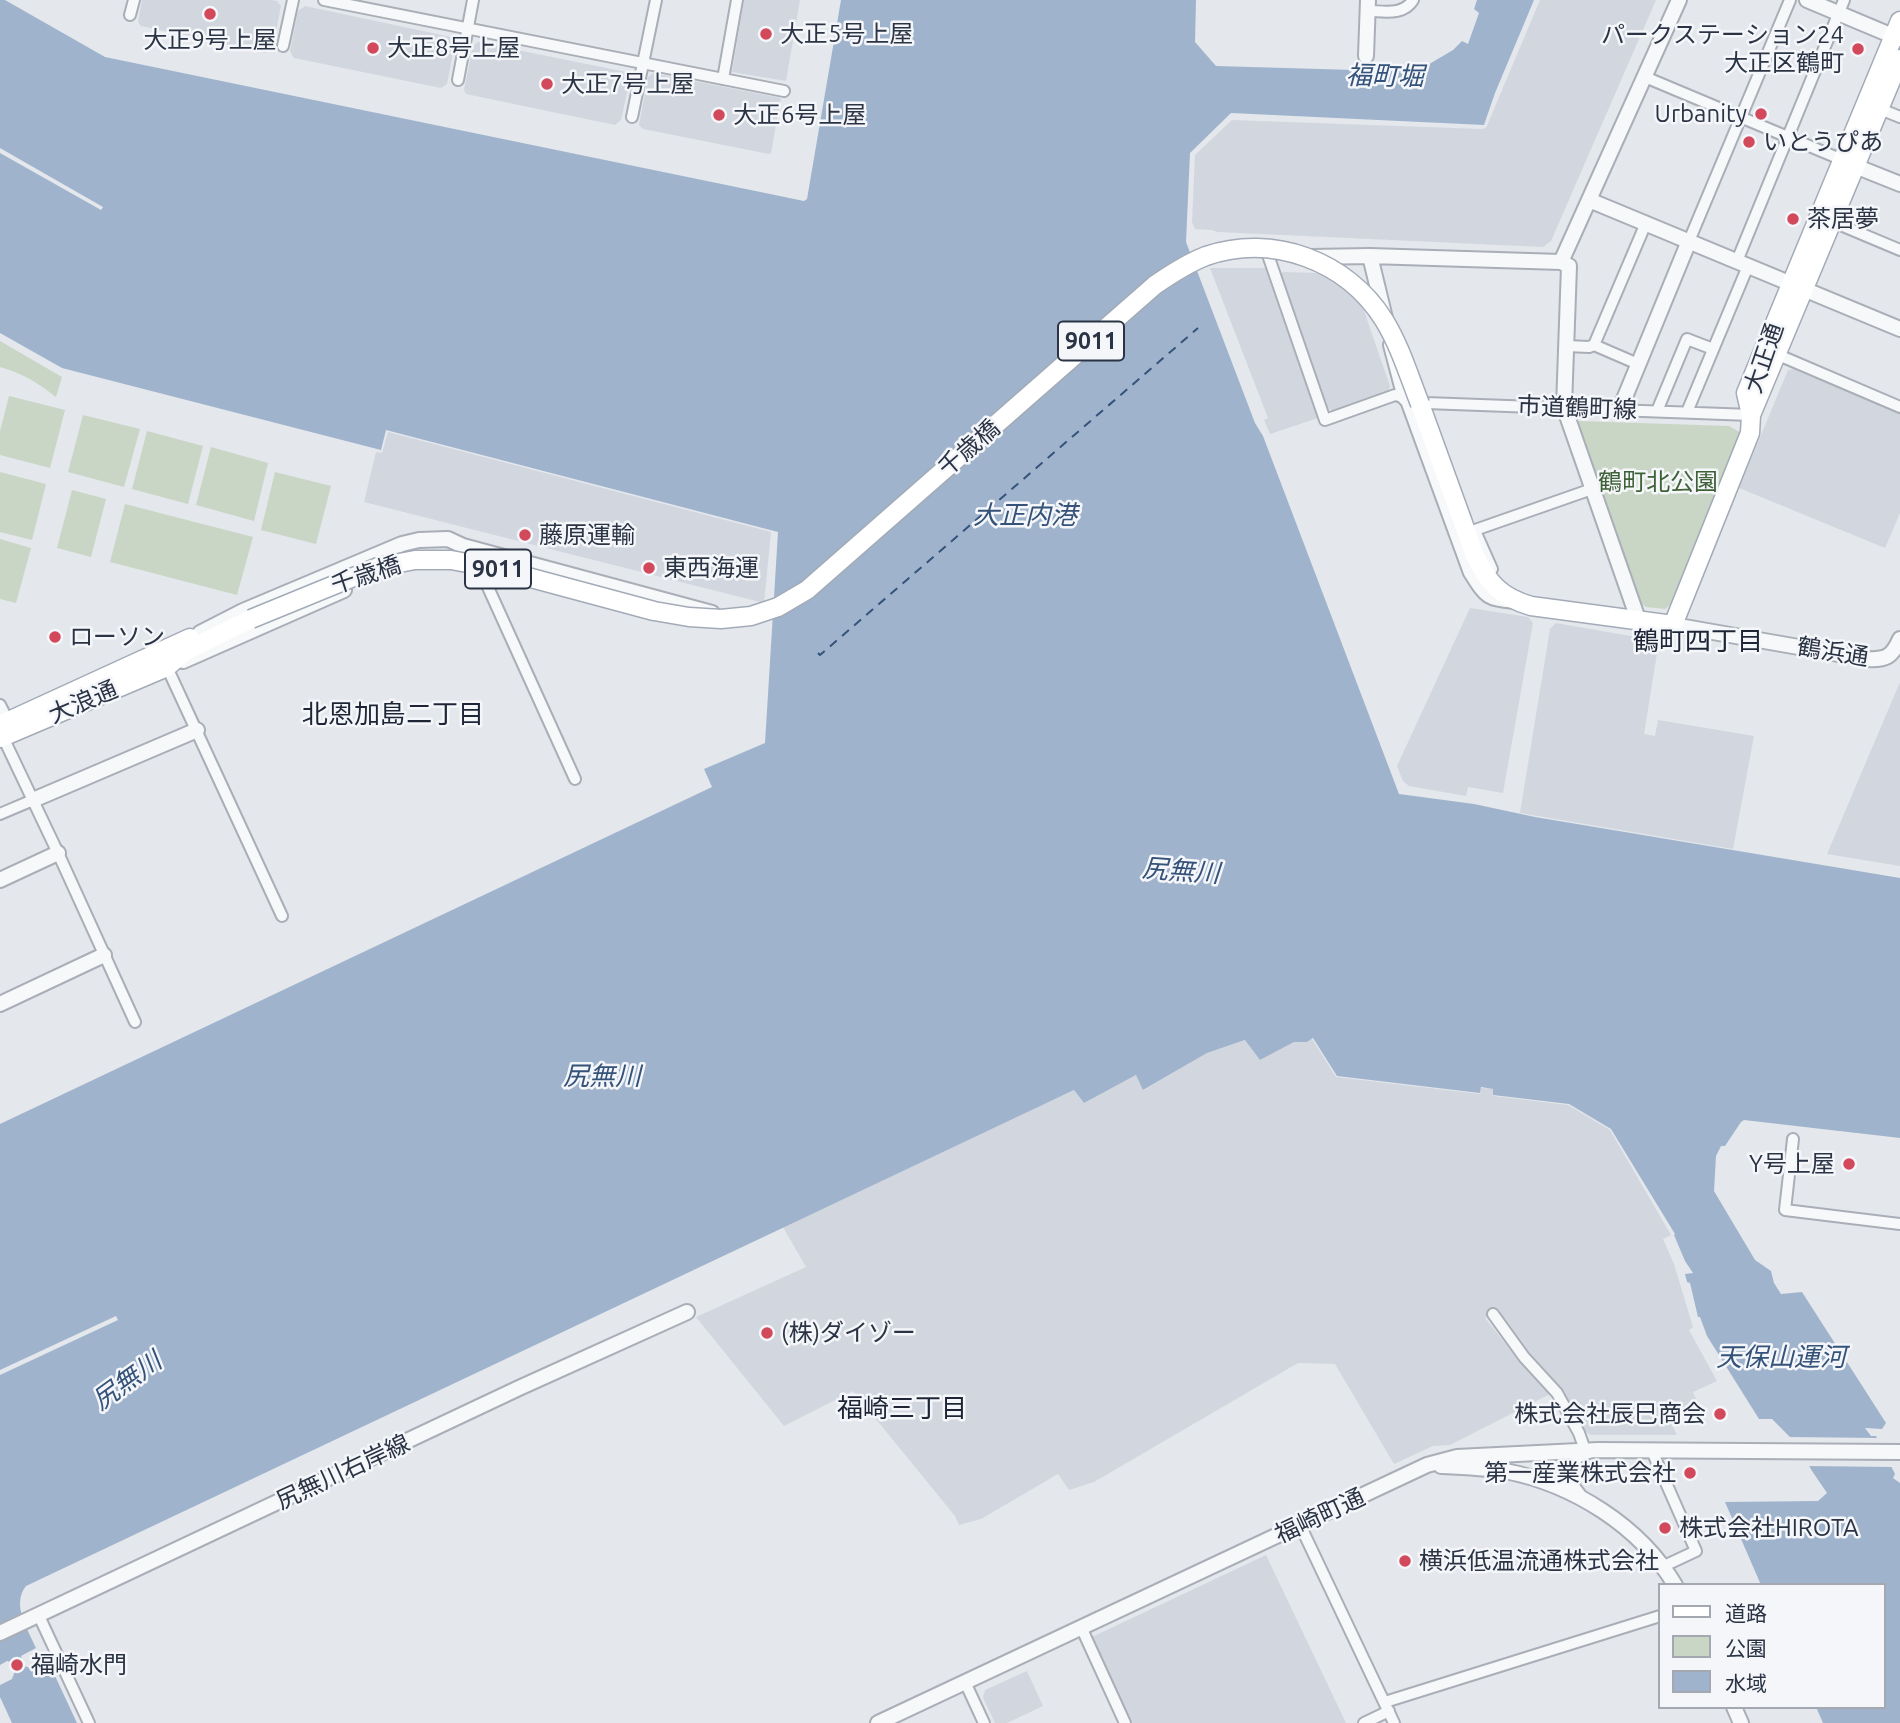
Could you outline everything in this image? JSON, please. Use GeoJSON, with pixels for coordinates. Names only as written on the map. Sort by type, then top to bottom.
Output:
{"type":"FeatureCollection","features":[{"type":"Feature","properties":{"kind":"main road","name":"大正通"},"geometry":{"type":"LineString","coordinates":[[1751,415],[1776,354],[1797,286],[1849,163],[1898,32]]}},
{"type":"Feature","properties":{"kind":"main road","name":"大正通"},"geometry":{"type":"LineString","coordinates":[[1751,415],[1746,393],[1831,221],[1849,163],[1880,109],[1900,59]]}},
{"type":"Feature","properties":{"kind":"main road","name":"千歳橋"},"geometry":{"type":"LineString","coordinates":[[164,660],[251,619],[378,567],[415,560],[451,560],[494,568],[672,615],[735,618],[778,607],[807,590],[1154,285],[1181,268],[1206,257],[1249,248],[1301,254],[1337,272],[1364,294],[1383,319],[1405,361],[1474,553],[1481,569],[1492,577]]}},
{"type":"Feature","properties":{"kind":"main road"},"geometry":{"type":"LineString","coordinates":[[1492,577],[1510,598],[1531,607],[1672,625],[1750,433],[1751,415]]}},
{"type":"Feature","properties":{"kind":"main road"},"geometry":{"type":"LineString","coordinates":[[164,660],[200,633],[227,631]]}},
{"type":"Feature","properties":{"kind":"main road","name":"大浪通"},"geometry":{"type":"LineString","coordinates":[[3,727],[164,660]]}},
{"type":"Feature","properties":{"kind":"street"},"geometry":{"type":"LineString","coordinates":[[130,15],[134,0]]}},
{"type":"Feature","properties":{"kind":"street"},"geometry":{"type":"LineString","coordinates":[[283,46],[293,0]]}},
{"type":"Feature","properties":{"kind":"street"},"geometry":{"type":"LineString","coordinates":[[324,0],[784,91]]}},
{"type":"Feature","properties":{"kind":"street"},"geometry":{"type":"LineString","coordinates":[[458,80],[473,0]]}},
{"type":"Feature","properties":{"kind":"street"},"geometry":{"type":"LineString","coordinates":[[632,117],[656,0]]}},
{"type":"Feature","properties":{"kind":"street"},"geometry":{"type":"LineString","coordinates":[[723,79],[737,0]]}},
{"type":"Feature","properties":{"kind":"street"},"geometry":{"type":"LineString","coordinates":[[1366,56],[1368,6],[1397,12],[1413,0]]}},
{"type":"Feature","properties":{"kind":"street"},"geometry":{"type":"LineString","coordinates":[[1561,262],[1679,0]]}},
{"type":"Feature","properties":{"kind":"street"},"geometry":{"type":"LineString","coordinates":[[1620,409],[1790,0]]}},
{"type":"Feature","properties":{"kind":"street"},"geometry":{"type":"LineString","coordinates":[[1807,0],[1841,7],[1898,32]]}},
{"type":"Feature","properties":{"kind":"street"},"geometry":{"type":"LineString","coordinates":[[1687,412],[1713,349],[1788,137],[1841,7]]}},
{"type":"Feature","properties":{"kind":"street"},"geometry":{"type":"LineString","coordinates":[[1645,77],[1900,184]]}},
{"type":"Feature","properties":{"kind":"street"},"geometry":{"type":"LineString","coordinates":[[1880,109],[1900,117]]}},
{"type":"Feature","properties":{"kind":"street"},"geometry":{"type":"LineString","coordinates":[[1589,200],[1900,329]]}},
{"type":"Feature","properties":{"kind":"street"},"geometry":{"type":"LineString","coordinates":[[1831,221],[1900,250]]}},
{"type":"Feature","properties":{"kind":"street"},"geometry":{"type":"LineString","coordinates":[[1594,345],[1646,223]]}},
{"type":"Feature","properties":{"kind":"street"},"geometry":{"type":"LineString","coordinates":[[1405,398],[1395,395],[1325,420],[1268,255],[1561,262],[1569,266],[1564,407],[1638,619]]}},
{"type":"Feature","properties":{"kind":"street"},"geometry":{"type":"LineString","coordinates":[[1370,256],[1396,370],[1469,573],[1483,594],[1492,601],[1520,603]]}},
{"type":"Feature","properties":{"kind":"street"},"geometry":{"type":"LineString","coordinates":[[1657,411],[1687,339],[1713,349]]}},
{"type":"Feature","properties":{"kind":"street"},"geometry":{"type":"LineString","coordinates":[[1567,346],[1594,345],[1638,364]]}},
{"type":"Feature","properties":{"kind":"street"},"geometry":{"type":"LineString","coordinates":[[1776,354],[1900,407]]}},
{"type":"Feature","properties":{"kind":"street","name":"市道鶴町線"},"geometry":{"type":"LineString","coordinates":[[1405,398],[1426,403],[1751,415]]}},
{"type":"Feature","properties":{"kind":"street"},"geometry":{"type":"LineString","coordinates":[[1426,403],[1492,577]]}},
{"type":"Feature","properties":{"kind":"street"},"geometry":{"type":"LineString","coordinates":[[1475,530],[1592,489]]}},
{"type":"Feature","properties":{"kind":"street"},"geometry":{"type":"LineString","coordinates":[[200,633],[243,611],[402,544],[419,540],[448,539],[467,547],[757,626]]}},
{"type":"Feature","properties":{"kind":"street"},"geometry":{"type":"LineString","coordinates":[[400,565],[402,544]]}},
{"type":"Feature","properties":{"kind":"street"},"geometry":{"type":"LineString","coordinates":[[282,916],[164,660],[400,565],[467,547]]}},
{"type":"Feature","properties":{"kind":"street"},"geometry":{"type":"LineString","coordinates":[[467,547],[575,779]]}},
{"type":"Feature","properties":{"kind":"street","name":"鶴浜通"},"geometry":{"type":"LineString","coordinates":[[1672,625],[1882,660],[1895,651],[1900,639]]}},
{"type":"Feature","properties":{"kind":"street"},"geometry":{"type":"LineString","coordinates":[[3,727],[33,800],[135,1022]]}},
{"type":"Feature","properties":{"kind":"street"},"geometry":{"type":"LineString","coordinates":[[0,814],[197,730]]}},
{"type":"Feature","properties":{"kind":"street"},"geometry":{"type":"LineString","coordinates":[[0,880],[58,852]]}},
{"type":"Feature","properties":{"kind":"street"},"geometry":{"type":"LineString","coordinates":[[0,1004],[104,955]]}},
{"type":"Feature","properties":{"kind":"street"},"geometry":{"type":"LineString","coordinates":[[1793,1139],[1784,1210],[1900,1224]]}},
{"type":"Feature","properties":{"kind":"street","name":"尻無川右岸線"},"geometry":{"type":"LineString","coordinates":[[0,1633],[519,1388],[687,1312]]}},
{"type":"Feature","properties":{"kind":"street"},"geometry":{"type":"LineString","coordinates":[[1493,1314],[1524,1357],[1558,1393],[1591,1450],[1578,1457],[1571,1471],[1574,1486],[1584,1500]]}},
{"type":"Feature","properties":{"kind":"street","name":"福崎町通"},"geometry":{"type":"LineString","coordinates":[[878,1723],[1427,1465],[1457,1457],[1591,1450],[1893,1452]]}},
{"type":"Feature","properties":{"kind":"street"},"geometry":{"type":"LineString","coordinates":[[1652,1451],[1696,1551],[1664,1566]]}},
{"type":"Feature","properties":{"kind":"street"},"geometry":{"type":"LineString","coordinates":[[1427,1465],[1522,1475],[1567,1491],[1626,1528],[1664,1566],[1674,1583]]}},
{"type":"Feature","properties":{"kind":"street"},"geometry":{"type":"LineString","coordinates":[[1300,1525],[1394,1723]]}},
{"type":"Feature","properties":{"kind":"street"},"geometry":{"type":"LineString","coordinates":[[1364,1723],[1387,1707],[1658,1617]]}},
{"type":"Feature","properties":{"kind":"street"},"geometry":{"type":"LineString","coordinates":[[35,1618],[89,1723]]}},
{"type":"Feature","properties":{"kind":"street"},"geometry":{"type":"LineString","coordinates":[[1081,1627],[1125,1723]]}},
{"type":"Feature","properties":{"kind":"street"},"geometry":{"type":"LineString","coordinates":[[965,1682],[984,1723]]}},
{"type":"Feature","properties":{"kind":"shaded area"},"geometry":{"type":"Polygon","coordinates":[[[142,0],[277,1],[281,6],[273,47],[266,53],[141,26],[138,22],[142,0]]]}},
{"type":"Feature","properties":{"kind":"shaded area","name":"大正5号上屋"},"geometry":{"type":"Polygon","coordinates":[[[744,0],[800,0],[786,81],[732,72],[744,0]]]}},
{"type":"Feature","properties":{"kind":"shaded area"},"geometry":{"type":"Polygon","coordinates":[[[1540,0],[1656,0],[1551,241],[1543,247],[1195,229],[1192,222],[1195,155],[1232,120],[1486,128],[1540,0]]]}},
{"type":"Feature","properties":{"kind":"shaded area"},"geometry":{"type":"Polygon","coordinates":[[[305,6],[451,37],[455,43],[447,84],[441,88],[294,58],[290,51],[298,11],[305,6]]]}},
{"type":"Feature","properties":{"kind":"shaded area"},"geometry":{"type":"Polygon","coordinates":[[[478,42],[626,72],[630,79],[621,120],[615,125],[466,94],[464,90],[473,46],[478,42]]]}},
{"type":"Feature","properties":{"kind":"shaded area","name":"大正6号上屋"},"geometry":{"type":"Polygon","coordinates":[[[653,73],[781,98],[771,153],[643,129],[639,125],[648,77],[653,73]]]}},
{"type":"Feature","properties":{"kind":"shaded area"},"geometry":{"type":"Polygon","coordinates":[[[1210,268],[1265,268],[1318,418],[1270,434],[1264,420],[1268,418],[1210,268]]]}},
{"type":"Feature","properties":{"kind":"shaded area"},"geometry":{"type":"Polygon","coordinates":[[[1283,272],[1319,273],[1341,286],[1362,305],[1390,386],[1388,392],[1333,411],[1328,408],[1280,275],[1283,272]]]}},
{"type":"Feature","properties":{"kind":"shaded area"},"geometry":{"type":"Polygon","coordinates":[[[1793,369],[1900,413],[1900,513],[1885,548],[1739,488],[1788,370],[1793,369]]]}},
{"type":"Feature","properties":{"kind":"shaded area"},"geometry":{"type":"Polygon","coordinates":[[[388,432],[771,532],[764,603],[364,502],[376,452],[382,453],[388,432]]]}},
{"type":"Feature","properties":{"kind":"shaded area"},"geometry":{"type":"Polygon","coordinates":[[[1470,608],[1528,617],[1533,623],[1503,793],[1468,787],[1466,796],[1409,786],[1403,781],[1397,766],[1470,608]]]}},
{"type":"Feature","properties":{"kind":"shaded area"},"geometry":{"type":"Polygon","coordinates":[[[1556,623],[1659,641],[1644,734],[1655,736],[1658,720],[1754,736],[1733,849],[1520,813],[1550,629],[1556,623]]]}},
{"type":"Feature","properties":{"kind":"shaded area"},"geometry":{"type":"Polygon","coordinates":[[[1900,682],[1900,866],[1827,854],[1900,682]]]}},
{"type":"Feature","properties":{"kind":"shaded area"},"geometry":{"type":"Polygon","coordinates":[[[1312,1039],[1336,1077],[1480,1094],[1481,1088],[1494,1089],[1493,1096],[1568,1105],[1610,1130],[1671,1235],[1663,1239],[1674,1264],[1693,1327],[1689,1330],[1717,1381],[1693,1392],[1699,1406],[1670,1422],[1677,1435],[1591,1435],[1586,1432],[1560,1389],[1527,1354],[1499,1316],[1500,1311],[1485,1318],[1550,1394],[1450,1445],[1433,1446],[1394,1464],[1335,1364],[1298,1363],[1094,1482],[1069,1490],[1058,1474],[981,1519],[959,1525],[955,1516],[853,1391],[784,1426],[696,1317],[806,1267],[783,1227],[1074,1090],[1084,1103],[1136,1075],[1144,1090],[1207,1053],[1246,1040],[1260,1060],[1294,1042],[1307,1042],[1312,1039]]]}},
{"type":"Feature","properties":{"kind":"shaded area"},"geometry":{"type":"Polygon","coordinates":[[[1266,1555],[1346,1723],[1133,1723],[1092,1637],[1266,1555]]]}},
{"type":"Feature","properties":{"kind":"shaded area"},"geometry":{"type":"Polygon","coordinates":[[[1027,1671],[1043,1706],[1007,1723],[995,1723],[983,1698],[985,1690],[1027,1671]]]}},
{"type":"Feature","properties":{"kind":"green space"},"geometry":{"type":"Polygon","coordinates":[[[0,341],[62,377],[56,397],[30,379],[0,367],[0,341]]]}},
{"type":"Feature","properties":{"kind":"green space"},"geometry":{"type":"Polygon","coordinates":[[[9,396],[65,410],[50,468],[0,455],[0,431],[9,396]]]}},
{"type":"Feature","properties":{"kind":"green space"},"geometry":{"type":"Polygon","coordinates":[[[83,415],[140,429],[124,487],[68,472],[83,415]]]}},
{"type":"Feature","properties":{"kind":"green space","name":"鶴町北公園"},"geometry":{"type":"Polygon","coordinates":[[[1579,421],[1729,426],[1741,433],[1673,599],[1665,609],[1646,607],[1639,602],[1577,426],[1579,421]]]}},
{"type":"Feature","properties":{"kind":"green space"},"geometry":{"type":"Polygon","coordinates":[[[147,431],[203,446],[188,504],[132,489],[147,431]]]}},
{"type":"Feature","properties":{"kind":"green space"},"geometry":{"type":"Polygon","coordinates":[[[211,447],[268,463],[254,521],[196,505],[211,447]]]}},
{"type":"Feature","properties":{"kind":"green space"},"geometry":{"type":"Polygon","coordinates":[[[0,472],[46,484],[32,540],[0,532],[0,472]]]}},
{"type":"Feature","properties":{"kind":"green space"},"geometry":{"type":"Polygon","coordinates":[[[275,472],[331,486],[316,544],[261,530],[275,472]]]}},
{"type":"Feature","properties":{"kind":"green space"},"geometry":{"type":"Polygon","coordinates":[[[72,490],[106,499],[91,557],[57,548],[72,490]]]}},
{"type":"Feature","properties":{"kind":"green space"},"geometry":{"type":"Polygon","coordinates":[[[125,504],[253,537],[237,595],[110,562],[125,504]]]}},
{"type":"Feature","properties":{"kind":"green space"},"geometry":{"type":"Polygon","coordinates":[[[0,539],[31,548],[16,603],[0,599],[0,539]]]}},
{"type":"Feature","properties":{"kind":"water"},"geometry":{"type":"Polygon","coordinates":[[[0,0],[5,0],[105,57],[804,201],[807,199],[841,0],[1196,0],[1195,42],[1216,66],[1355,70],[1356,65],[1416,71],[1423,70],[1462,41],[1468,44],[1479,13],[1474,9],[1477,0],[1534,0],[1484,125],[1231,113],[1190,153],[1186,242],[1399,794],[1474,804],[1535,817],[1900,878],[1900,1138],[1744,1120],[1725,1146],[1721,1146],[1716,1156],[1714,1191],[1755,1260],[1771,1271],[1781,1294],[1802,1292],[1886,1423],[1882,1429],[1865,1428],[1871,1436],[1876,1436],[1895,1474],[1893,1478],[1900,1483],[1900,1723],[1823,1723],[1817,1709],[1886,1709],[1886,1583],[1760,1583],[1725,1502],[1818,1501],[1827,1493],[1796,1443],[1772,1419],[1759,1419],[1707,1336],[1698,1317],[1690,1283],[1687,1282],[1685,1274],[1693,1273],[1685,1261],[1675,1234],[1611,1129],[1569,1104],[1493,1095],[1493,1089],[1481,1087],[1480,1093],[1337,1076],[1313,1038],[1307,1042],[1294,1042],[1260,1060],[1245,1040],[1207,1053],[1143,1090],[1136,1075],[1084,1103],[1074,1090],[26,1586],[22,1593],[20,1609],[36,1648],[21,1656],[24,1666],[34,1669],[49,1663],[77,1723],[12,1723],[0,1697],[0,1685],[12,1679],[15,1671],[11,1662],[0,1665],[0,1124],[712,787],[704,769],[765,743],[778,532],[386,430],[381,450],[62,368],[0,333],[0,0]]]}},
{"type":"Feature","properties":{"kind":"pier"},"geometry":{"type":"Polygon","coordinates":[[[0,148],[103,207],[101,210],[0,153],[0,148]]]}},
{"type":"Feature","properties":{"kind":"pier"},"geometry":{"type":"Polygon","coordinates":[[[116,1316],[118,1320],[0,1375],[0,1370],[116,1316]]]}},
{"type":"Feature","properties":{"kind":"pier"},"geometry":{"type":"Polygon","coordinates":[[[1789,1437],[1879,1438],[1893,1467],[1805,1466],[1789,1437]]]}},
{"type":"Feature","properties":{"kind":"ferry route"},"geometry":{"type":"LineString","coordinates":[[818,653],[820,655],[1198,328]]}},
{"type":"Feature","properties":{"kind":"place","name":"大正9号上屋"},"geometry":{"type":"Point","coordinates":[210,14]}},
{"type":"Feature","properties":{"kind":"place","name":"大正5号上屋"},"geometry":{"type":"Point","coordinates":[766,34]}},
{"type":"Feature","properties":{"kind":"place","name":"大正8号上屋"},"geometry":{"type":"Point","coordinates":[373,48]}},
{"type":"Feature","properties":{"kind":"place","name":"パークステーション24 大正区鶴町"},"geometry":{"type":"Point","coordinates":[1858,49]}},
{"type":"Feature","properties":{"kind":"place","name":"大正7号上屋"},"geometry":{"type":"Point","coordinates":[547,84]}},
{"type":"Feature","properties":{"kind":"place","name":"Urbanity"},"geometry":{"type":"Point","coordinates":[1761,114]}},
{"type":"Feature","properties":{"kind":"place","name":"大正6号上屋"},"geometry":{"type":"Point","coordinates":[719,115]}},
{"type":"Feature","properties":{"kind":"place","name":"いとうぴあ"},"geometry":{"type":"Point","coordinates":[1749,142]}},
{"type":"Feature","properties":{"kind":"place","name":"茶居夢"},"geometry":{"type":"Point","coordinates":[1793,219]}},
{"type":"Feature","properties":{"kind":"place","name":"藤原運輸"},"geometry":{"type":"Point","coordinates":[525,535]}},
{"type":"Feature","properties":{"kind":"place","name":"東西海運"},"geometry":{"type":"Point","coordinates":[649,568]}},
{"type":"Feature","properties":{"kind":"place","name":"ローソン"},"geometry":{"type":"Point","coordinates":[55,637]}},
{"type":"Feature","properties":{"kind":"place","name":"Y号上屋"},"geometry":{"type":"Point","coordinates":[1849,1164]}},
{"type":"Feature","properties":{"kind":"place","name":"(株)ダイゾー"},"geometry":{"type":"Point","coordinates":[767,1333]}},
{"type":"Feature","properties":{"kind":"place","name":"株式会社辰巳商会"},"geometry":{"type":"Point","coordinates":[1720,1414]}},
{"type":"Feature","properties":{"kind":"place","name":"第一産業株式会社"},"geometry":{"type":"Point","coordinates":[1690,1473]}},
{"type":"Feature","properties":{"kind":"place","name":"株式会社HIROTA"},"geometry":{"type":"Point","coordinates":[1665,1528]}},
{"type":"Feature","properties":{"kind":"place","name":"横浜低温流通株式会社"},"geometry":{"type":"Point","coordinates":[1405,1561]}},
{"type":"Feature","properties":{"kind":"place","name":"福崎水門"},"geometry":{"type":"Point","coordinates":[17,1665]}},
{"type":"Feature","properties":{"kind":"district","name":"鶴町四丁目"},"geometry":{"type":"Point","coordinates":[1698,641]}},
{"type":"Feature","properties":{"kind":"district","name":"北恩加島二丁目"},"geometry":{"type":"Point","coordinates":[393,714]}},
{"type":"Feature","properties":{"kind":"district","name":"福崎三丁目"},"geometry":{"type":"Point","coordinates":[902,1408]}},
{"type":"Feature","properties":{"kind":"water label","name":"福町堀"},"geometry":{"type":"Point","coordinates":[1385,76]}},
{"type":"Feature","properties":{"kind":"water label","name":"大正内港"},"geometry":{"type":"Point","coordinates":[1025,515]}},
{"type":"Feature","properties":{"kind":"water label","name":"尻無川"},"geometry":{"type":"Point","coordinates":[1181,871]}},
{"type":"Feature","properties":{"kind":"water label","name":"尻無川"},"geometry":{"type":"Point","coordinates":[602,1076]}},
{"type":"Feature","properties":{"kind":"water label","name":"天保山運河"},"geometry":{"type":"Point","coordinates":[1781,1357]}},
{"type":"Feature","properties":{"kind":"water label","name":"尻無川"},"geometry":{"type":"Point","coordinates":[127,1381]}}]}
